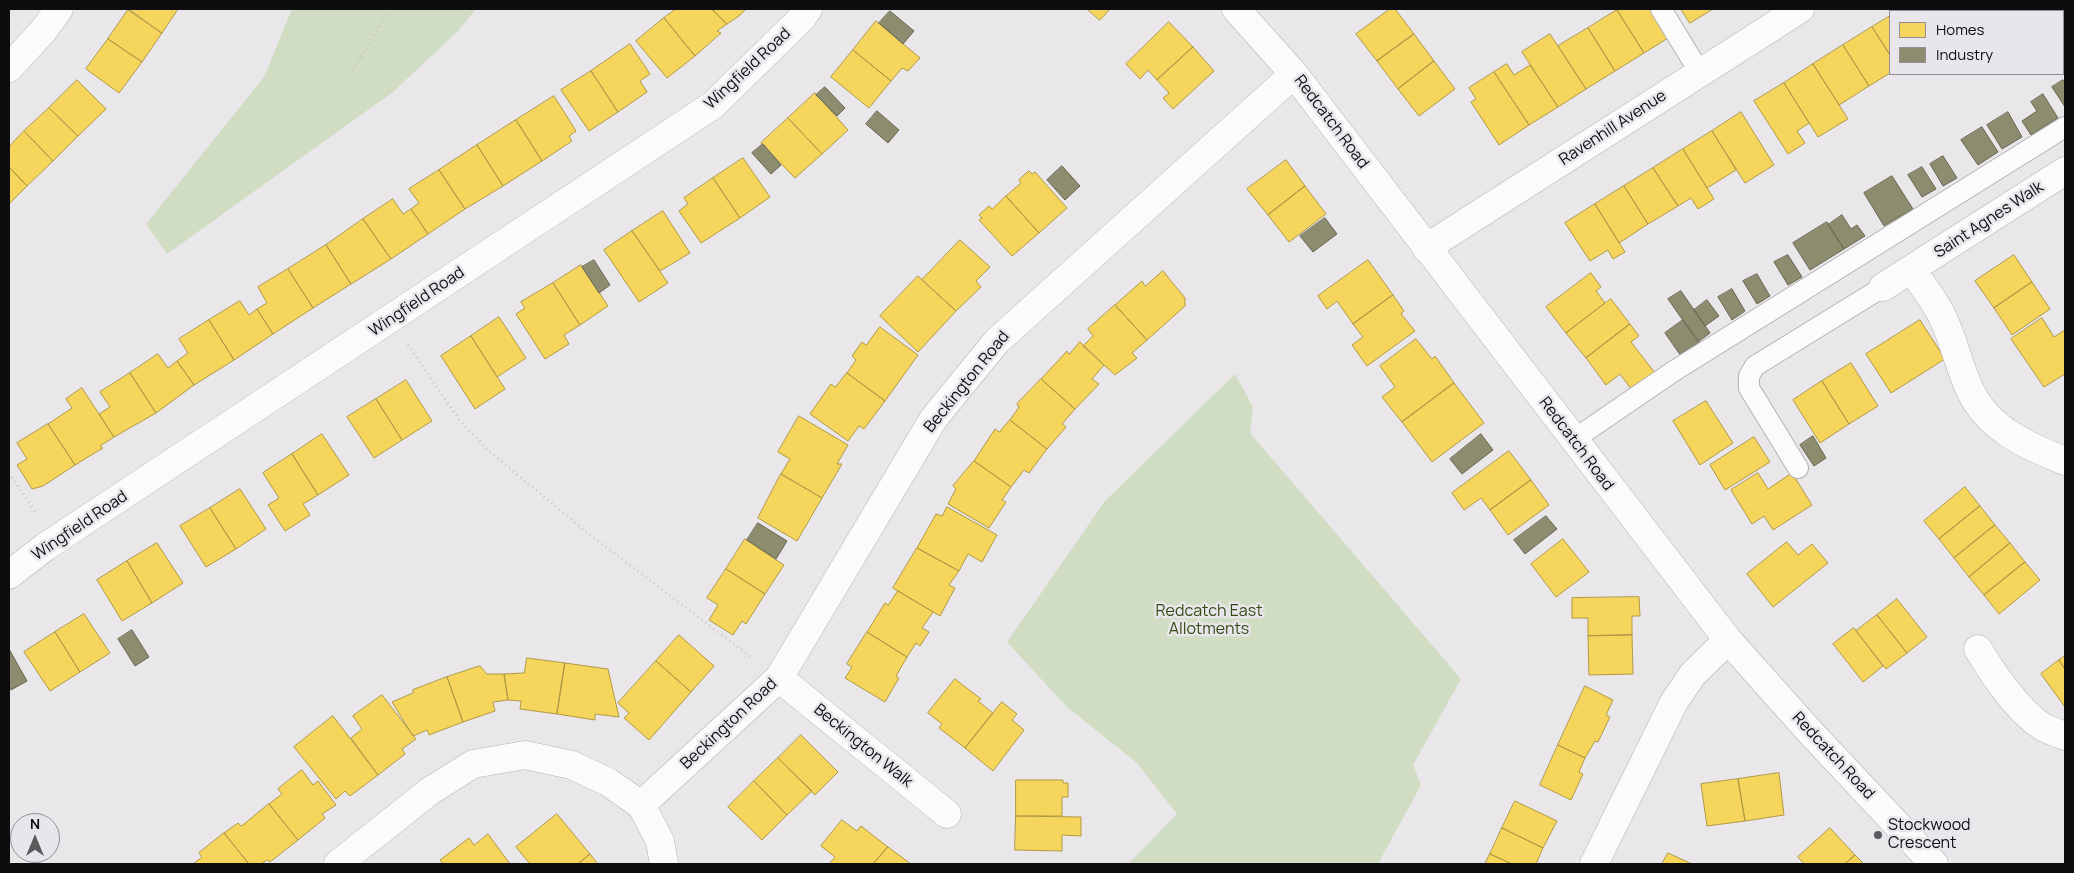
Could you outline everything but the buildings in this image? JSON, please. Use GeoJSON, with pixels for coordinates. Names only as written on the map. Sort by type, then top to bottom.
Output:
{"type":"FeatureCollection","features":[{"type":"Feature","properties":{"kind":"street"},"geometry":{"type":"LineString","coordinates":[[9,68],[43,31],[59,9]]}},
{"type":"Feature","properties":{"kind":"street","name":"Wingfield Road"},"geometry":{"type":"LineString","coordinates":[[9,575],[55,540],[713,105],[802,18],[808,9]]}},
{"type":"Feature","properties":{"kind":"street","name":"Redcatch Road"},"geometry":{"type":"LineString","coordinates":[[1236,9],[1294,74],[1728,640],[1811,733],[1934,864]]}},
{"type":"Feature","properties":{"kind":"street","name":"Ravenhill Avenue"},"geometry":{"type":"LineString","coordinates":[[1426,248],[1800,9]]}},
{"type":"Feature","properties":{"kind":"street","name":"Beckington Road"},"geometry":{"type":"LineString","coordinates":[[641,806],[779,678],[934,418],[997,341],[1294,74]]}},
{"type":"Feature","properties":{"kind":"street","name":"Saint Agnes Walk"},"geometry":{"type":"LineString","coordinates":[[1883,287],[2065,171]]}},
{"type":"Feature","properties":{"kind":"street"},"geometry":{"type":"LineString","coordinates":[[1912,270],[1942,316],[1970,390],[1988,417],[2005,433],[2034,449],[2065,461]]}},
{"type":"Feature","properties":{"kind":"street"},"geometry":{"type":"LineString","coordinates":[[1594,864],[1674,702],[1693,674],[1728,640]]}},
{"type":"Feature","properties":{"kind":"street"},"geometry":{"type":"LineString","coordinates":[[1978,650],[1997,680],[2020,705],[2043,727],[2065,736]]}},
{"type":"Feature","properties":{"kind":"street","name":"Beckington Walk"},"geometry":{"type":"LineString","coordinates":[[779,678],[947,814]]}},
{"type":"Feature","properties":{"kind":"street"},"geometry":{"type":"LineString","coordinates":[[338,864],[430,791],[472,764],[525,756],[572,765],[608,782],[641,806],[660,841],[664,864]]}},
{"type":"Feature","properties":{"kind":"lane"},"geometry":{"type":"LineString","coordinates":[[1661,9],[1700,73]]}},
{"type":"Feature","properties":{"kind":"lane"},"geometry":{"type":"LineString","coordinates":[[1574,440],[1674,371],[2065,127]]}},
{"type":"Feature","properties":{"kind":"lane"},"geometry":{"type":"LineString","coordinates":[[1798,468],[1749,388],[1749,376],[1755,366],[1883,287]]}},
{"type":"Feature","properties":{"kind":"path"},"geometry":{"type":"LineString","coordinates":[[353,70],[390,9]]}},
{"type":"Feature","properties":{"kind":"path"},"geometry":{"type":"LineString","coordinates":[[410,347],[460,421],[489,451],[585,531],[779,678]]}},
{"type":"Feature","properties":{"kind":"path"},"geometry":{"type":"LineString","coordinates":[[9,474],[55,540]]}},
{"type":"Feature","properties":{"kind":"green space"},"geometry":{"type":"Polygon","coordinates":[[[292,9],[476,9],[459,30],[393,92],[167,254],[146,224],[264,77],[292,9]]]}},
{"type":"Feature","properties":{"kind":"green space","name":"Redcatch East Allotments"},"geometry":{"type":"Polygon","coordinates":[[[1235,374],[1253,407],[1250,433],[1461,679],[1413,765],[1421,785],[1378,864],[1128,864],[1177,814],[1137,763],[1067,707],[1007,642],[1105,501],[1235,374]]]}},
{"type":"Feature","properties":{"kind":"place","name":"Stockwood Crescent"},"geometry":{"type":"Point","coordinates":[1878,835]}}]}
